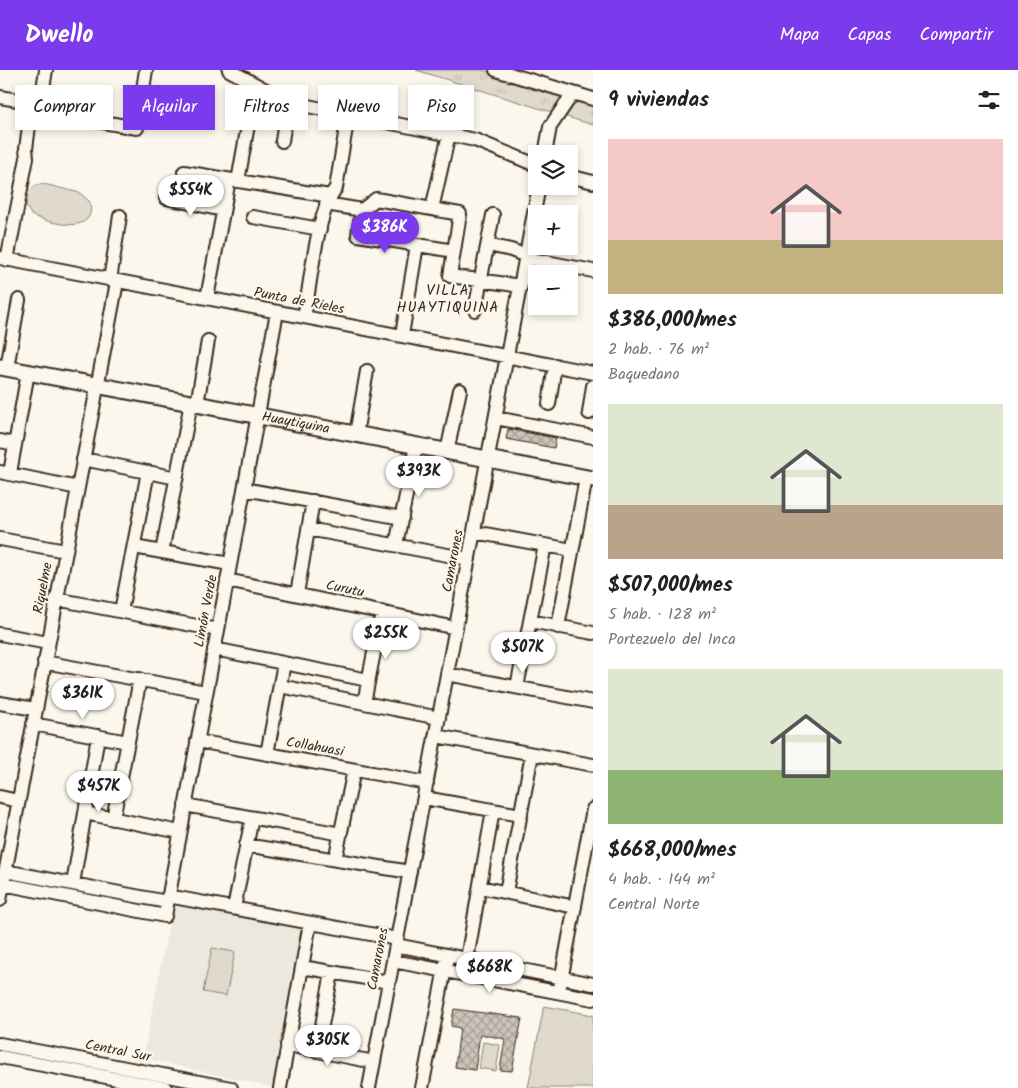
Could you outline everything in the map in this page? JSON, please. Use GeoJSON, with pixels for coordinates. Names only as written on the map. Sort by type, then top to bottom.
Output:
{"type":"FeatureCollection","features":[{"type":"Feature","properties":{"kind":"main road","name":"Huaytiquina"},"geometry":{"type":"LineString","coordinates":[[3,368],[589,479]]}},
{"type":"Feature","properties":{"kind":"street"},"geometry":{"type":"LineString","coordinates":[[42,85],[46,70]]}},
{"type":"Feature","properties":{"kind":"street"},"geometry":{"type":"LineString","coordinates":[[113,124],[137,128],[146,70]]}},
{"type":"Feature","properties":{"kind":"street"},"geometry":{"type":"LineString","coordinates":[[229,70],[257,85]]}},
{"type":"Feature","properties":{"kind":"street"},"geometry":{"type":"LineString","coordinates":[[496,70],[593,99]]}},
{"type":"Feature","properties":{"kind":"street"},"geometry":{"type":"LineString","coordinates":[[547,145],[550,127],[573,93]]}},
{"type":"Feature","properties":{"kind":"street"},"geometry":{"type":"LineString","coordinates":[[0,97],[15,100]]}},
{"type":"Feature","properties":{"kind":"street"},"geometry":{"type":"LineString","coordinates":[[398,125],[449,134],[489,145],[528,162]]}},
{"type":"Feature","properties":{"kind":"street"},"geometry":{"type":"LineString","coordinates":[[3,259],[27,158],[26,148],[30,130]]}},
{"type":"Feature","properties":{"kind":"street"},"geometry":{"type":"LineString","coordinates":[[206,298],[223,210],[234,180],[246,130]]}},
{"type":"Feature","properties":{"kind":"street"},"geometry":{"type":"LineString","coordinates":[[282,141],[284,130]]}},
{"type":"Feature","properties":{"kind":"street"},"geometry":{"type":"LineString","coordinates":[[304,317],[320,229],[328,200],[336,188],[346,130]]}},
{"type":"Feature","properties":{"kind":"street"},"geometry":{"type":"LineString","coordinates":[[432,209],[449,134]]}},
{"type":"Feature","properties":{"kind":"street"},"geometry":{"type":"LineString","coordinates":[[184,172],[234,180],[328,200],[362,210]]}},
{"type":"Feature","properties":{"kind":"street"},"geometry":{"type":"LineString","coordinates":[[578,178],[593,182]]}},
{"type":"Feature","properties":{"kind":"street","name":"Camarones"},"geometry":{"type":"LineString","coordinates":[[369,1088],[537,195]]}},
{"type":"Feature","properties":{"kind":"street"},"geometry":{"type":"LineString","coordinates":[[166,198],[223,210]]}},
{"type":"Feature","properties":{"kind":"street"},"geometry":{"type":"LineString","coordinates":[[454,251],[358,235],[362,210],[376,199],[460,214],[450,276],[520,286]]}},
{"type":"Feature","properties":{"kind":"street"},"geometry":{"type":"LineString","coordinates":[[475,310],[493,215]]}},
{"type":"Feature","properties":{"kind":"street","name":"Riquelme"},"geometry":{"type":"LineString","coordinates":[[0,900],[3,871],[33,724],[97,385],[114,281],[120,216]]}},
{"type":"Feature","properties":{"kind":"street"},"geometry":{"type":"LineString","coordinates":[[253,217],[320,229]]}},
{"type":"Feature","properties":{"kind":"street"},"geometry":{"type":"LineString","coordinates":[[402,335],[417,245]]}},
{"type":"Feature","properties":{"kind":"street"},"geometry":{"type":"LineString","coordinates":[[488,245],[536,260],[592,272]]}},
{"type":"Feature","properties":{"kind":"street","name":"Punta de Rieles"},"geometry":{"type":"LineString","coordinates":[[3,259],[508,355],[593,373]]}},
{"type":"Feature","properties":{"kind":"street"},"geometry":{"type":"LineString","coordinates":[[3,368],[19,300]]}},
{"type":"Feature","properties":{"kind":"street","name":"Limón Verde"},"geometry":{"type":"LineString","coordinates":[[3,871],[164,916],[277,312]]}},
{"type":"Feature","properties":{"kind":"street"},"geometry":{"type":"LineString","coordinates":[[162,552],[208,342]]}},
{"type":"Feature","properties":{"kind":"street"},"geometry":{"type":"LineString","coordinates":[[549,404],[555,366]]}},
{"type":"Feature","properties":{"kind":"street"},"geometry":{"type":"LineString","coordinates":[[28,372],[15,444],[5,473],[78,488]]}},
{"type":"Feature","properties":{"kind":"street"},"geometry":{"type":"LineString","coordinates":[[356,434],[367,372]]}},
{"type":"Feature","properties":{"kind":"street"},"geometry":{"type":"LineString","coordinates":[[589,413],[593,386]]}},
{"type":"Feature","properties":{"kind":"street"},"geometry":{"type":"LineString","coordinates":[[447,452],[460,390]]}},
{"type":"Feature","properties":{"kind":"street"},"geometry":{"type":"LineString","coordinates":[[496,418],[593,437]]}},
{"type":"Feature","properties":{"kind":"street"},"geometry":{"type":"LineString","coordinates":[[0,441],[15,444]]}},
{"type":"Feature","properties":{"kind":"street"},"geometry":{"type":"LineString","coordinates":[[396,546],[416,446]]}},
{"type":"Feature","properties":{"kind":"street"},"geometry":{"type":"LineString","coordinates":[[83,459],[177,478]]}},
{"type":"Feature","properties":{"kind":"street"},"geometry":{"type":"LineString","coordinates":[[121,611],[148,472]]}},
{"type":"Feature","properties":{"kind":"street"},"geometry":{"type":"LineString","coordinates":[[558,627],[572,550],[589,479]]}},
{"type":"Feature","properties":{"kind":"street"},"geometry":{"type":"LineString","coordinates":[[244,489],[402,518]]}},
{"type":"Feature","properties":{"kind":"street"},"geometry":{"type":"LineString","coordinates":[[296,594],[313,502]]}},
{"type":"Feature","properties":{"kind":"street"},"geometry":{"type":"LineString","coordinates":[[308,529],[469,559]]}},
{"type":"Feature","properties":{"kind":"street"},"geometry":{"type":"LineString","coordinates":[[474,532],[572,550]]}},
{"type":"Feature","properties":{"kind":"street"},"geometry":{"type":"LineString","coordinates":[[0,539],[66,551]]}},
{"type":"Feature","properties":{"kind":"street"},"geometry":{"type":"LineString","coordinates":[[517,687],[544,545]]}},
{"type":"Feature","properties":{"kind":"street"},"geometry":{"type":"LineString","coordinates":[[134,548],[230,564]]}},
{"type":"Feature","properties":{"kind":"street","name":"Curutu"},"geometry":{"type":"LineString","coordinates":[[227,580],[456,628]]}},
{"type":"Feature","properties":{"kind":"street"},"geometry":{"type":"LineString","coordinates":[[56,598],[218,630]]}},
{"type":"Feature","properties":{"kind":"street"},"geometry":{"type":"LineString","coordinates":[[364,703],[382,612]]}},
{"type":"Feature","properties":{"kind":"street"},"geometry":{"type":"LineString","coordinates":[[530,621],[593,634]]}},
{"type":"Feature","properties":{"kind":"street"},"geometry":{"type":"LineString","coordinates":[[0,634],[48,643]]}},
{"type":"Feature","properties":{"kind":"street"},"geometry":{"type":"LineString","coordinates":[[214,649],[368,680]]}},
{"type":"Feature","properties":{"kind":"street"},"geometry":{"type":"LineString","coordinates":[[44,662],[206,692]]}},
{"type":"Feature","properties":{"kind":"street"},"geometry":{"type":"LineString","coordinates":[[267,754],[284,663]]}},
{"type":"Feature","properties":{"kind":"street"},"geometry":{"type":"LineString","coordinates":[[447,674],[593,702]]}},
{"type":"Feature","properties":{"kind":"street"},"geometry":{"type":"LineString","coordinates":[[113,819],[140,679]]}},
{"type":"Feature","properties":{"kind":"street"},"geometry":{"type":"LineString","coordinates":[[280,686],[439,718]]}},
{"type":"Feature","properties":{"kind":"street"},"geometry":{"type":"LineString","coordinates":[[0,703],[35,709]]}},
{"type":"Feature","properties":{"kind":"street"},"geometry":{"type":"LineString","coordinates":[[33,724],[128,742]]}},
{"type":"Feature","properties":{"kind":"street"},"geometry":{"type":"LineString","coordinates":[[73,884],[98,736]]}},
{"type":"Feature","properties":{"kind":"street"},"geometry":{"type":"LineString","coordinates":[[436,736],[593,765]]}},
{"type":"Feature","properties":{"kind":"street","name":"Collahuasi"},"geometry":{"type":"LineString","coordinates":[[197,741],[427,783]]}},
{"type":"Feature","properties":{"kind":"street"},"geometry":{"type":"LineString","coordinates":[[506,892],[532,754]]}},
{"type":"Feature","properties":{"kind":"street"},"geometry":{"type":"LineString","coordinates":[[335,860],[354,770]]}},
{"type":"Feature","properties":{"kind":"street"},"geometry":{"type":"LineString","coordinates":[[0,797],[18,801]]}},
{"type":"Feature","properties":{"kind":"street"},"geometry":{"type":"LineString","coordinates":[[424,798],[520,815]]}},
{"type":"Feature","properties":{"kind":"street"},"geometry":{"type":"LineString","coordinates":[[185,805],[341,834]]}},
{"type":"Feature","properties":{"kind":"street"},"geometry":{"type":"LineString","coordinates":[[467,959],[493,810]]}},
{"type":"Feature","properties":{"kind":"street"},"geometry":{"type":"LineString","coordinates":[[85,813],[180,832]]}},
{"type":"Feature","properties":{"kind":"street"},"geometry":{"type":"LineString","coordinates":[[559,993],[593,813]]}},
{"type":"Feature","properties":{"kind":"street"},"geometry":{"type":"LineString","coordinates":[[234,908],[252,818]]}},
{"type":"Feature","properties":{"kind":"street"},"geometry":{"type":"LineString","coordinates":[[246,845],[410,872]]}},
{"type":"Feature","properties":{"kind":"street"},"geometry":{"type":"LineString","coordinates":[[3,871],[310,922],[447,955],[593,984]]}},
{"type":"Feature","properties":{"kind":"street"},"geometry":{"type":"LineString","coordinates":[[580,880],[593,882]]}},
{"type":"Feature","properties":{"kind":"street"},"geometry":{"type":"LineString","coordinates":[[480,887],[575,907]]}},
{"type":"Feature","properties":{"kind":"street"},"geometry":{"type":"LineString","coordinates":[[280,1088],[310,922]]}},
{"type":"Feature","properties":{"kind":"street"},"geometry":{"type":"LineString","coordinates":[[422,1088],[447,955]]}},
{"type":"Feature","properties":{"kind":"street"},"geometry":{"type":"LineString","coordinates":[[393,961],[593,999]]}},
{"type":"Feature","properties":{"kind":"street"},"geometry":{"type":"LineString","coordinates":[[302,967],[389,982]]}},
{"type":"Feature","properties":{"kind":"street"},"geometry":{"type":"LineString","coordinates":[[318,1051],[332,972]]}},
{"type":"Feature","properties":{"kind":"street","name":"Central Sur"},"geometry":{"type":"LineString","coordinates":[[0,1044],[224,1087]]}},
{"type":"Feature","properties":{"kind":"street"},"geometry":{"type":"LineString","coordinates":[[287,1045],[374,1062]]}},
{"type":"Feature","properties":{"kind":"street","name":"Central Sur"},"geometry":{"type":"LineString","coordinates":[[0,1057],[166,1088]]}},
{"type":"Feature","properties":{"kind":"shaded area"},"geometry":{"type":"Polygon","coordinates":[[[173,903],[306,928],[275,1088],[143,1058],[173,903]]]}},
{"type":"Feature","properties":{"kind":"green space"},"geometry":{"type":"Polygon","coordinates":[[[416,70],[482,70],[593,103],[593,125],[474,88],[474,85],[464,85],[416,70]]]}},
{"type":"Feature","properties":{"kind":"green space"},"geometry":{"type":"Polygon","coordinates":[[[44,184],[80,193],[90,202],[90,213],[86,220],[79,224],[59,224],[31,215],[25,203],[27,192],[36,185],[44,184]]]}},
{"type":"Feature","properties":{"kind":"green space"},"geometry":{"type":"Polygon","coordinates":[[[212,948],[235,952],[226,996],[203,992],[212,948]]]}},
{"type":"Feature","properties":{"kind":"green space"},"geometry":{"type":"Polygon","coordinates":[[[544,1006],[593,1015],[593,1088],[528,1088],[544,1006]]]}},
{"type":"Feature","properties":{"kind":"green space"},"geometry":{"type":"Polygon","coordinates":[[[483,1042],[500,1045],[496,1071],[479,1068],[483,1042]]]}},
{"type":"Feature","properties":{"kind":"building"},"geometry":{"type":"Polygon","coordinates":[[[508,429],[556,438],[554,448],[506,439],[508,429]]]}},
{"type":"Feature","properties":{"kind":"building"},"geometry":{"type":"Polygon","coordinates":[[[454,1009],[522,1018],[512,1071],[500,1070],[505,1039],[480,1034],[475,1070],[455,1067],[460,1028],[451,1026],[454,1009]]]}},
{"type":"Feature","properties":{"kind":"district","name":"VILLA HUAYTIQUINA"},"geometry":{"type":"Point","coordinates":[448,300]}}]}
